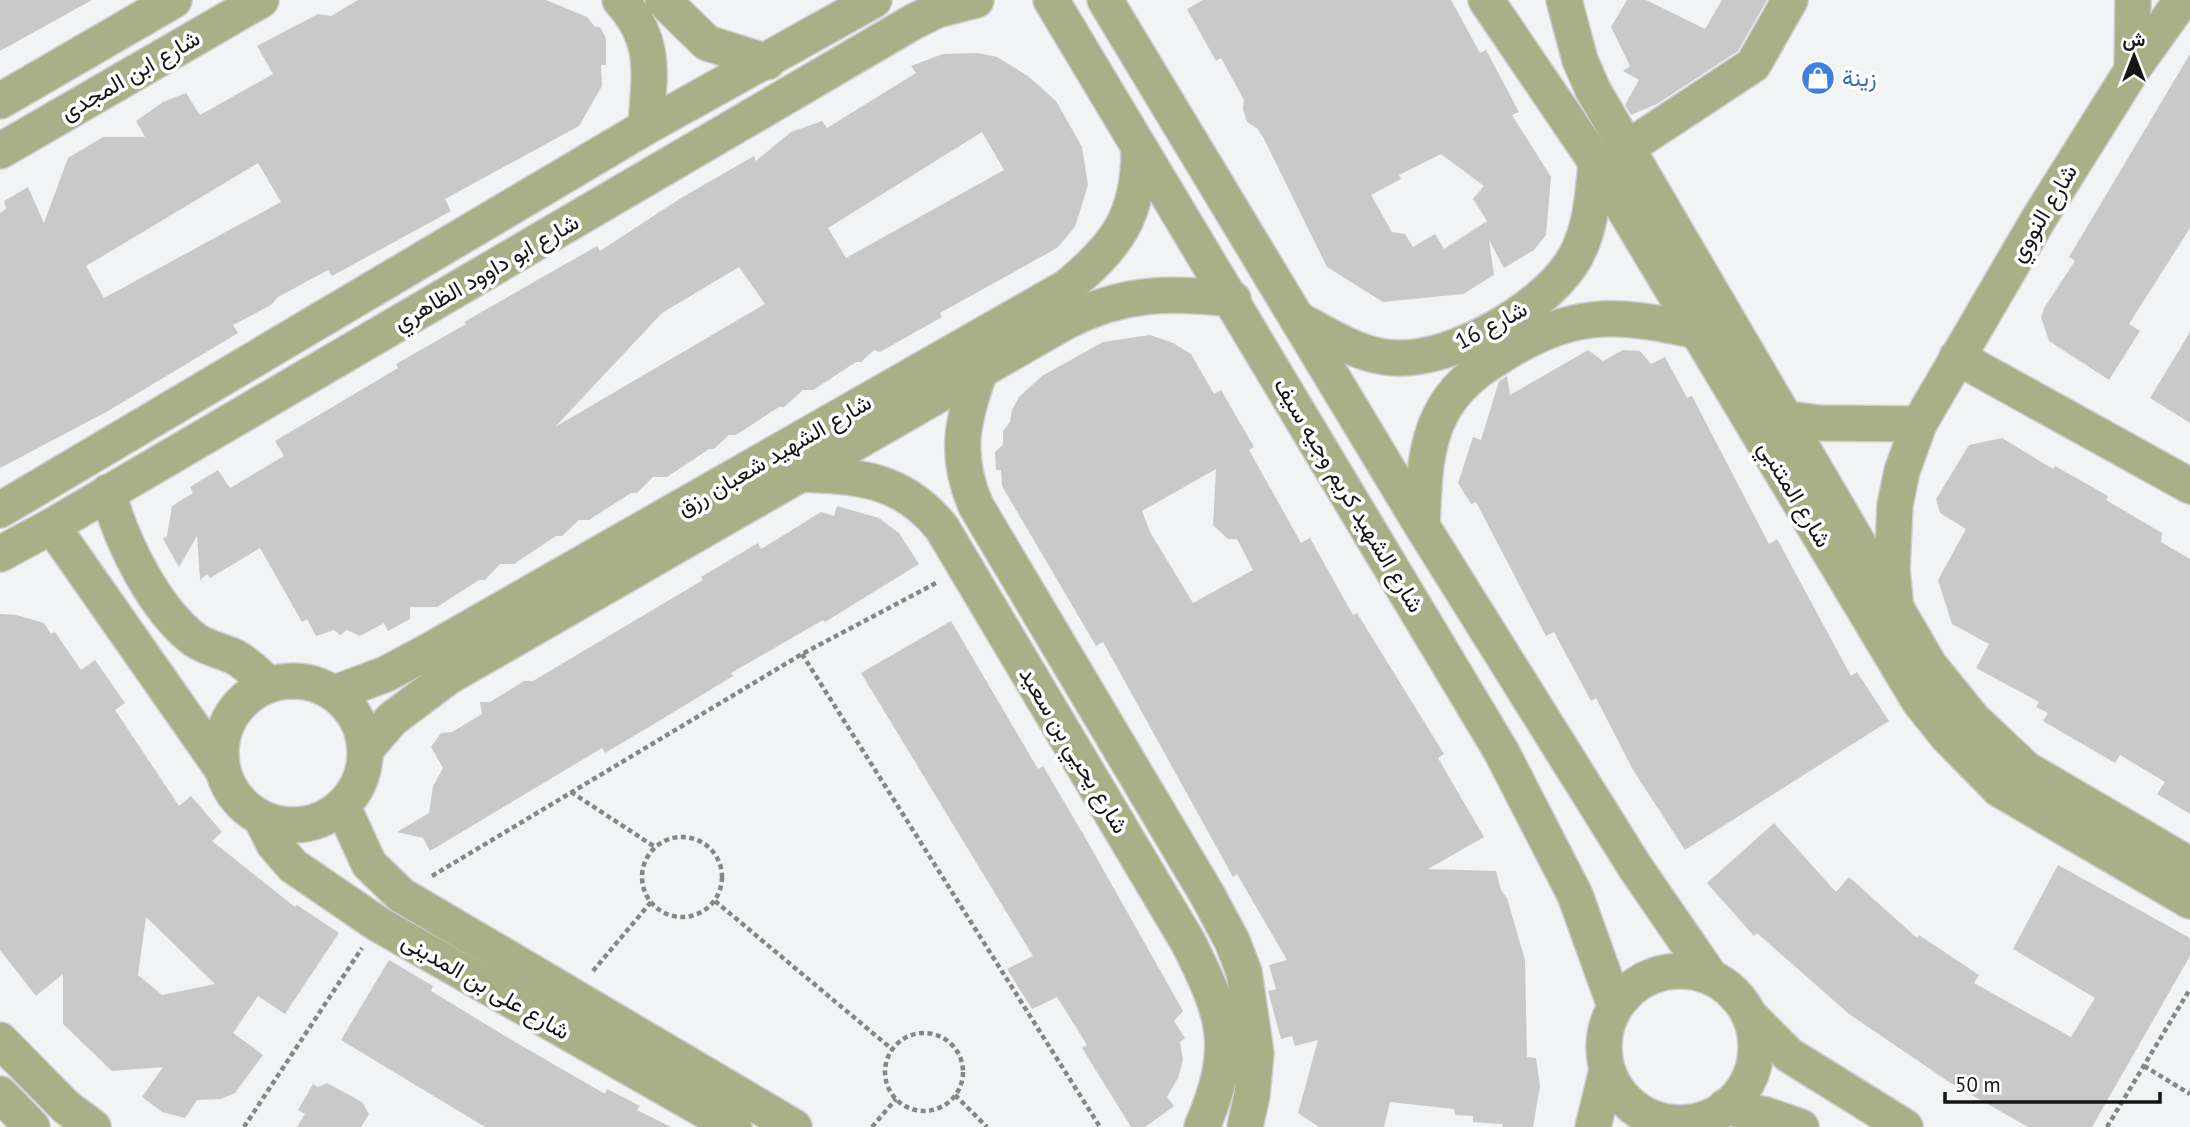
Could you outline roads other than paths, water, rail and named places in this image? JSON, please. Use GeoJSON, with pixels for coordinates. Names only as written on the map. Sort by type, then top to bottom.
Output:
{"type":"FeatureCollection","features":[{"type":"Feature","properties":{"kind":"street","name":"شارع ابن المجدى"},"geometry":{"type":"LineString","coordinates":[[0,101],[174,0]]}},
{"type":"Feature","properties":{"kind":"street","name":"شارع ابن المجدى"},"geometry":{"type":"LineString","coordinates":[[0,151],[261,0]]}},
{"type":"Feature","properties":{"kind":"street"},"geometry":{"type":"LineString","coordinates":[[620,0],[636,17],[647,41],[646,127]]}},
{"type":"Feature","properties":{"kind":"street"},"geometry":{"type":"LineString","coordinates":[[663,0],[707,43],[767,62]]}},
{"type":"Feature","properties":{"kind":"street","name":"شارع ابو داوود الظاهري"},"geometry":{"type":"LineString","coordinates":[[0,510],[646,127],[874,0]]}},
{"type":"Feature","properties":{"kind":"street","name":"شارع ابو داوود الظاهري"},"geometry":{"type":"LineString","coordinates":[[0,554],[913,22],[937,10],[976,0]]}},
{"type":"Feature","properties":{"kind":"street","name":"شارع الشهيد كريم وجيه سيف"},"geometry":{"type":"LineString","coordinates":[[1051,0],[1139,150],[1233,299],[1501,751],[1575,895],[1615,1006]]}},
{"type":"Feature","properties":{"kind":"street","name":"شارع الشهيد كريم وجيه سيف"},"geometry":{"type":"LineString","coordinates":[[1105,0],[1422,526],[1635,867],[1710,976]]}},
{"type":"Feature","properties":{"kind":"street","name":"شارع المتنبي"},"geometry":{"type":"LineString","coordinates":[[1486,0],[1595,162],[1919,701],[1947,736],[1999,789],[2190,901]]}},
{"type":"Feature","properties":{"kind":"street","name":"شارع المتنبي"},"geometry":{"type":"LineString","coordinates":[[1563,0],[1589,80],[1783,418],[1930,666],[1973,719],[2026,769],[2190,865]]}},
{"type":"Feature","properties":{"kind":"street"},"geometry":{"type":"LineString","coordinates":[[1627,148],[1744,74],[1760,54],[1790,0]]}},
{"type":"Feature","properties":{"kind":"street"},"geometry":{"type":"LineString","coordinates":[[2132,70],[2133,0]]}},
{"type":"Feature","properties":{"kind":"street","name":"شارع النووي"},"geometry":{"type":"LineString","coordinates":[[1896,607],[1892,570],[1895,505],[1902,471],[1919,424],[2132,70],[2182,0]]}},
{"type":"Feature","properties":{"kind":"street","name":"شارع الشهيد شعبان رزق"},"geometry":{"type":"LineString","coordinates":[[366,749],[392,719],[448,677],[797,474],[885,408],[1067,287],[1097,263],[1116,239],[1131,212],[1139,185],[1139,150]]}},
{"type":"Feature","properties":{"kind":"street","name":"شارع 16"},"geometry":{"type":"LineString","coordinates":[[1298,319],[1365,353],[1397,358],[1427,355],[1452,347],[1513,317],[1546,293],[1572,263],[1586,231],[1595,162]]}},
{"type":"Feature","properties":{"kind":"street","name":"شارع الشهيد شعبان رزق"},"geometry":{"type":"LineString","coordinates":[[335,693],[386,674],[885,408],[980,371],[1065,322],[1116,300],[1181,294],[1233,299]]}},
{"type":"Feature","properties":{"kind":"street","name":"شارع 16"},"geometry":{"type":"LineString","coordinates":[[1422,526],[1428,451],[1439,417],[1456,389],[1484,366],[1523,341],[1560,325],[1593,318],[1652,321],[1697,331]]}},
{"type":"Feature","properties":{"kind":"street"},"geometry":{"type":"LineString","coordinates":[[1957,357],[2190,486]]}},
{"type":"Feature","properties":{"kind":"street","name":"شارع يحيي بن سعيد"},"geometry":{"type":"LineString","coordinates":[[980,371],[967,406],[962,446],[966,482],[976,506],[1208,896],[1244,972],[1256,1053],[1252,1096],[1245,1127]]}},
{"type":"Feature","properties":{"kind":"street"},"geometry":{"type":"LineString","coordinates":[[1783,418],[1819,423],[1919,424]]}},
{"type":"Feature","properties":{"kind":"street","name":"شارع يحيي بن سعيد"},"geometry":{"type":"LineString","coordinates":[[797,474],[841,475],[901,492],[925,506],[942,528],[1188,942],[1208,981],[1220,1018],[1224,1054],[1217,1091],[1202,1127]]}},
{"type":"Feature","properties":{"kind":"street"},"geometry":{"type":"LineString","coordinates":[[108,492],[116,519],[154,595],[177,624],[198,642],[237,658],[269,685]]}},
{"type":"Feature","properties":{"kind":"street"},"geometry":{"type":"LineString","coordinates":[[52,526],[222,769],[230,789],[243,806],[261,818],[282,825],[304,825],[324,819],[343,807],[356,790],[364,770],[366,749],[362,727],[351,709],[335,693],[316,684],[301,681],[269,685],[239,704],[229,718],[223,734],[222,769]]}},
{"type":"Feature","properties":{"kind":"street","name":"شارع على بن المدينى"},"geometry":{"type":"LineString","coordinates":[[343,807],[369,864],[401,895],[793,1127]]}},
{"type":"Feature","properties":{"kind":"street","name":"شارع على بن المدينى"},"geometry":{"type":"LineString","coordinates":[[261,818],[274,844],[293,866],[378,924],[734,1127]]}},
{"type":"Feature","properties":{"kind":"street"},"geometry":{"type":"LineString","coordinates":[[1684,971],[1710,976],[1740,999],[1749,1016],[1756,1041],[1754,1065],[1743,1089],[1725,1107],[1708,1117],[1667,1124],[1642,1113],[1620,1095],[1607,1070],[1603,1049],[1605,1027],[1615,1006],[1633,986],[1657,974],[1684,971]]}},
{"type":"Feature","properties":{"kind":"street"},"geometry":{"type":"LineString","coordinates":[[1749,1016],[1789,1055],[1905,1127]]}},
{"type":"Feature","properties":{"kind":"street"},"geometry":{"type":"LineString","coordinates":[[0,1040],[65,1107],[93,1127]]}},
{"type":"Feature","properties":{"kind":"street"},"geometry":{"type":"LineString","coordinates":[[1593,1127],[1607,1070]]}},
{"type":"Feature","properties":{"kind":"street"},"geometry":{"type":"LineString","coordinates":[[0,1094],[32,1127]]}},
{"type":"Feature","properties":{"kind":"street"},"geometry":{"type":"LineString","coordinates":[[1725,1107],[1766,1115],[1801,1127]]}},
{"type":"Feature","properties":{"kind":"place","name":"زينة"},"geometry":{"type":"Point","coordinates":[1818,78]}}]}
